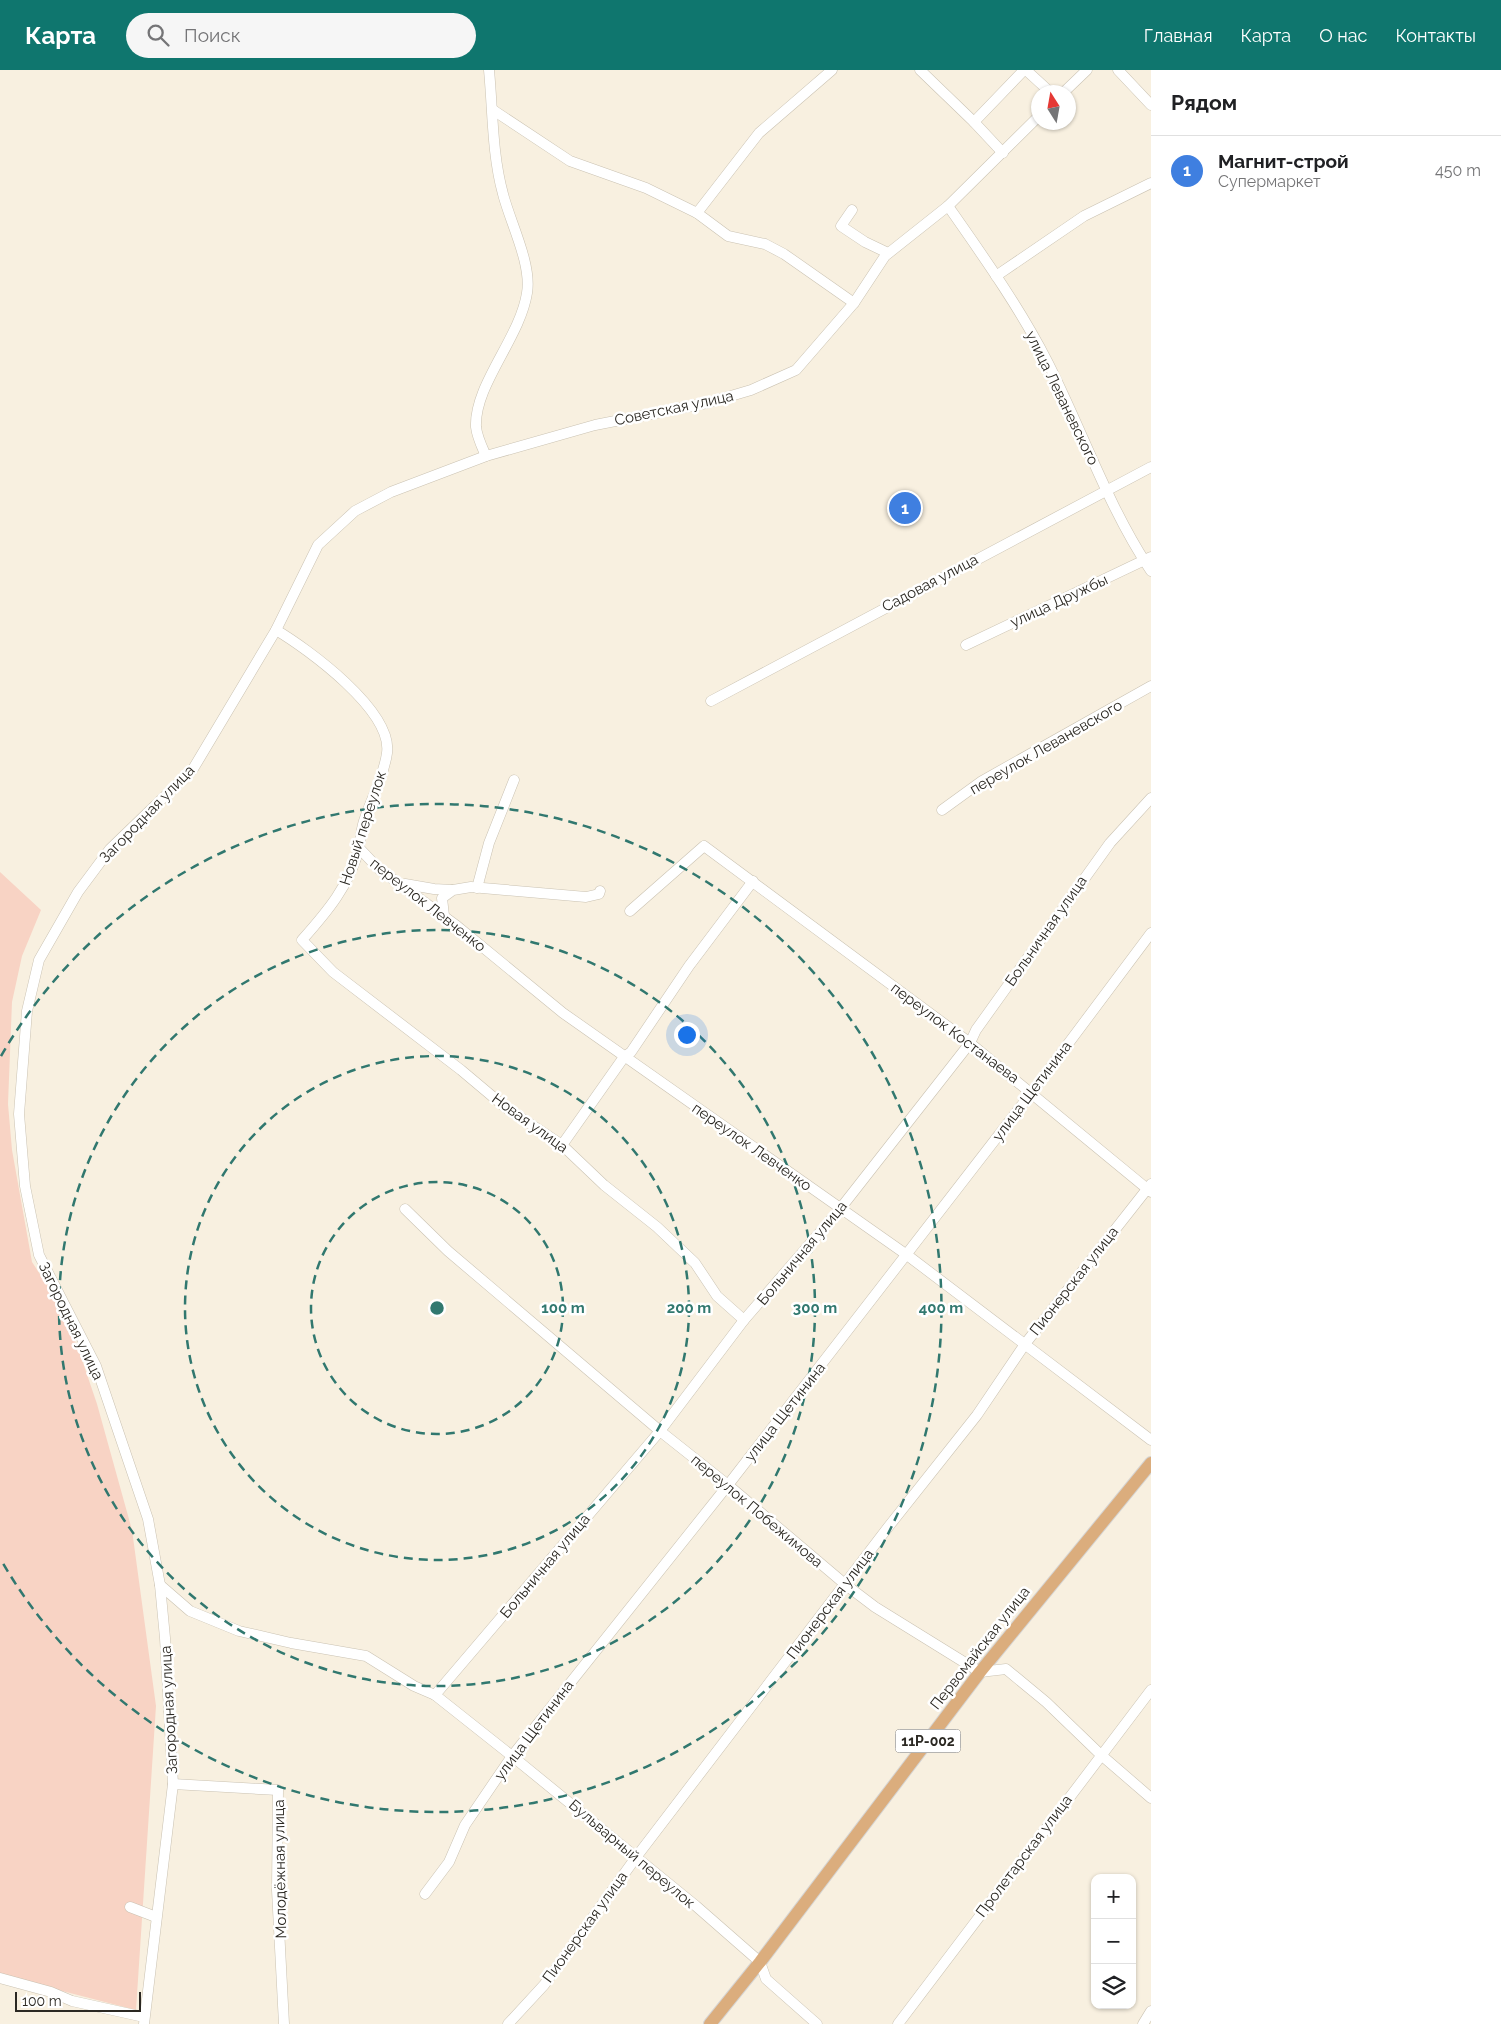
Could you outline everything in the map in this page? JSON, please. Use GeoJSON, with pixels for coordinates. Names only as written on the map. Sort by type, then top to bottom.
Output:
{"type":"FeatureCollection","features":[{"type":"Feature","properties":{"kind":"main road","name":"Первомайская улица"},"geometry":{"type":"LineString","coordinates":[[710,2024],[760,1962],[980,1672],[1151,1463]]}},
{"type":"Feature","properties":{"kind":"street"},"geometry":{"type":"LineString","coordinates":[[486,456],[476,429],[480,404],[492,374],[515,331],[528,292],[524,262],[503,194],[493,146],[493,110],[489,70]]}},
{"type":"Feature","properties":{"kind":"street"},"geometry":{"type":"LineString","coordinates":[[697,213],[760,133],[832,70]]}},
{"type":"Feature","properties":{"kind":"street"},"geometry":{"type":"LineString","coordinates":[[920,70],[1003,153]]}},
{"type":"Feature","properties":{"kind":"street"},"geometry":{"type":"LineString","coordinates":[[974,122],[1025,70],[1042,85]]}},
{"type":"Feature","properties":{"kind":"street"},"geometry":{"type":"LineString","coordinates":[[1071,85],[1087,70]]}},
{"type":"Feature","properties":{"kind":"street"},"geometry":{"type":"LineString","coordinates":[[1118,70],[1151,105]]}},
{"type":"Feature","properties":{"kind":"street"},"geometry":{"type":"LineString","coordinates":[[493,110],[570,160],[646,188],[697,213],[728,236],[765,244],[784,254],[854,303]]}},
{"type":"Feature","properties":{"kind":"street","name":"Советская улица"},"geometry":{"type":"LineString","coordinates":[[276,630],[318,545],[354,511],[391,492],[486,456],[594,425],[708,404],[751,390],[796,370],[854,303],[888,253],[948,206],[1031,124]]}},
{"type":"Feature","properties":{"kind":"street"},"geometry":{"type":"LineString","coordinates":[[996,276],[1084,216],[1151,183]]}},
{"type":"Feature","properties":{"kind":"street","name":"улица Леваневского"},"geometry":{"type":"LineString","coordinates":[[948,206],[996,276],[1047,361],[1125,531],[1147,559],[1151,571]]}},
{"type":"Feature","properties":{"kind":"street"},"geometry":{"type":"LineString","coordinates":[[852,210],[841,226],[864,242],[888,253]]}},
{"type":"Feature","properties":{"kind":"street","name":"Садовая улица"},"geometry":{"type":"LineString","coordinates":[[711,701],[1106,489],[1151,467]]}},
{"type":"Feature","properties":{"kind":"street","name":"улица Дружбы"},"geometry":{"type":"LineString","coordinates":[[966,645],[1147,559]]}},
{"type":"Feature","properties":{"kind":"street","name":"Новый переулок"},"geometry":{"type":"LineString","coordinates":[[276,630],[300,644],[367,703],[382,726],[388,751],[362,829],[359,848],[344,888],[302,940]]}},
{"type":"Feature","properties":{"kind":"street","name":"Загородная улица"},"geometry":{"type":"LineString","coordinates":[[144,2020],[173,1784],[171,1725],[160,1585],[148,1519],[96,1366],[39,1255],[25,1186],[19,1114],[27,1011],[39,960],[78,892],[110,849],[193,769],[276,630]]}},
{"type":"Feature","properties":{"kind":"street","name":"переулок Леваневского"},"geometry":{"type":"LineString","coordinates":[[942,810],[982,781],[1151,686]]}},
{"type":"Feature","properties":{"kind":"street"},"geometry":{"type":"LineString","coordinates":[[477,888],[489,844],[514,780]]}},
{"type":"Feature","properties":{"kind":"street","name":"Больничная улица"},"geometry":{"type":"LineString","coordinates":[[435,1695],[660,1432],[744,1320],[840,1209],[970,1043],[976,1030],[1071,894],[1110,843],[1151,798]]}},
{"type":"Feature","properties":{"kind":"street","name":"переулок Костанаева"},"geometry":{"type":"LineString","coordinates":[[630,911],[704,846],[970,1043],[1150,1188]]}},
{"type":"Feature","properties":{"kind":"street","name":"переулок Левченко"},"geometry":{"type":"LineString","coordinates":[[359,848],[379,869],[444,916],[563,1013],[907,1255],[1151,1440]]}},
{"type":"Feature","properties":{"kind":"street"},"geometry":{"type":"LineString","coordinates":[[562,1144],[624,1057],[631,1052],[690,966],[753,881]]}},
{"type":"Feature","properties":{"kind":"street"},"geometry":{"type":"LineString","coordinates":[[399,883],[434,890],[477,888],[572,897],[586,897],[599,894],[600,891]]}},
{"type":"Feature","properties":{"kind":"street"},"geometry":{"type":"LineString","coordinates":[[444,916],[442,898],[453,890]]}},
{"type":"Feature","properties":{"kind":"street","name":"улица Щетинина"},"geometry":{"type":"LineString","coordinates":[[425,1894],[449,1862],[465,1825],[512,1756],[728,1485],[907,1255],[1151,933]]}},
{"type":"Feature","properties":{"kind":"street","name":"Новая улица"},"geometry":{"type":"LineString","coordinates":[[302,940],[332,972],[461,1070],[505,1107],[562,1144],[604,1185],[657,1227],[695,1263],[717,1296],[744,1320]]}},
{"type":"Feature","properties":{"kind":"street","name":"Пионерская улица"},"geometry":{"type":"LineString","coordinates":[[508,2024],[544,1985],[637,1856],[846,1585],[889,1526],[977,1415],[1025,1344],[1150,1188]]}},
{"type":"Feature","properties":{"kind":"street","name":"переулок Побежимова"},"geometry":{"type":"LineString","coordinates":[[404,1210],[448,1251],[660,1432],[728,1485],[846,1585],[875,1607],[980,1672]]}},
{"type":"Feature","properties":{"kind":"street","name":"Бульварный переулок"},"geometry":{"type":"LineString","coordinates":[[160,1585],[190,1611],[239,1631],[292,1643],[366,1656],[414,1686],[435,1695],[637,1856],[760,1962],[766,1979],[817,2024]]}},
{"type":"Feature","properties":{"kind":"street"},"geometry":{"type":"LineString","coordinates":[[980,1672],[1006,1669],[1046,1702],[1100,1754],[1151,1798]]}},
{"type":"Feature","properties":{"kind":"street","name":"Пролетарская улица"},"geometry":{"type":"LineString","coordinates":[[898,2024],[1100,1754],[1151,1690]]}},
{"type":"Feature","properties":{"kind":"street","name":"Молодёжная улица"},"geometry":{"type":"LineString","coordinates":[[173,1784],[278,1790],[278,1890],[284,2024]]}},
{"type":"Feature","properties":{"kind":"street"},"geometry":{"type":"LineString","coordinates":[[130,1907],[156,1917]]}},
{"type":"Feature","properties":{"kind":"street"},"geometry":{"type":"LineString","coordinates":[[0,1978],[51,1992],[72,2001],[144,2020]]}},
{"type":"Feature","properties":{"kind":"street"},"geometry":{"type":"LineString","coordinates":[[1142,2024],[1151,2010]]}},
{"type":"Feature","properties":{"kind":"shaded area"},"geometry":{"type":"Polygon","coordinates":[[[0,872],[41,910],[22,956],[12,1002],[8,1104],[12,1150],[32,1262],[51,1291],[78,1348],[97,1404],[132,1530],[156,1706],[136,2010],[0,1975],[0,872]]]}},
{"type":"Feature","properties":{"kind":"place","name":"Магнит-строй"},"geometry":{"type":"Point","coordinates":[905,508]}}]}
